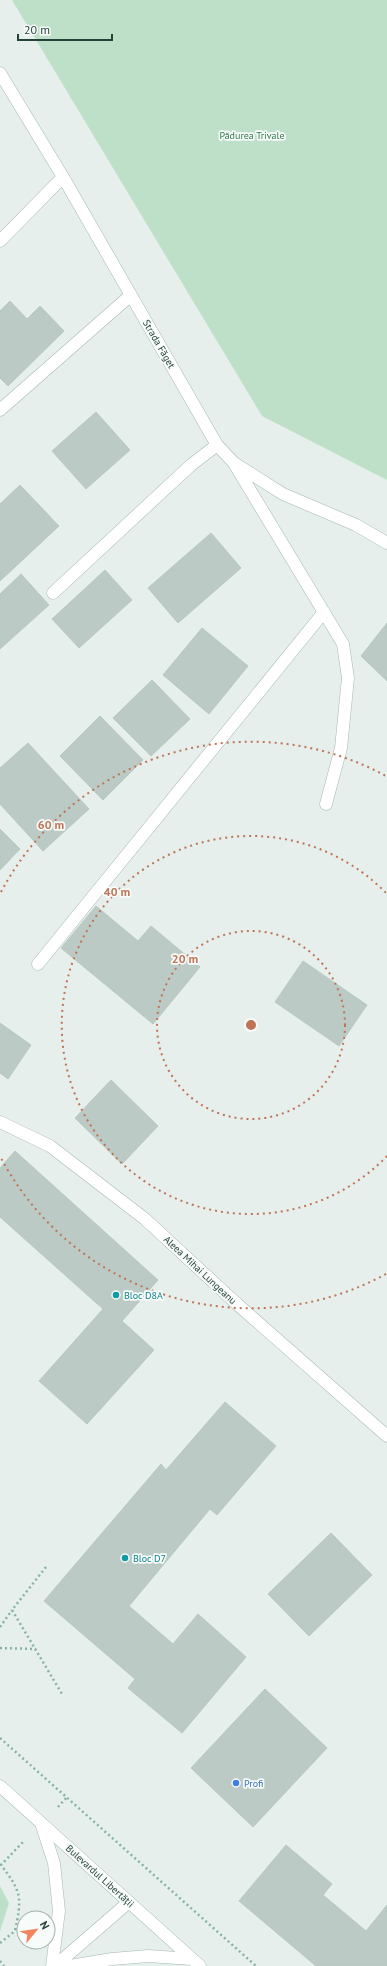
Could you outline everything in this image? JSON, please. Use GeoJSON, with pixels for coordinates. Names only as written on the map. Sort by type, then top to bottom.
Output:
{"type":"FeatureCollection","features":[{"type":"Feature","properties":{"kind":"street","name":"Strada Făget"},"geometry":{"type":"LineString","coordinates":[[0,73],[63,177],[217,445],[234,463],[283,494],[356,525],[387,543]]}},
{"type":"Feature","properties":{"kind":"street"},"geometry":{"type":"LineString","coordinates":[[0,241],[63,177]]}},
{"type":"Feature","properties":{"kind":"street"},"geometry":{"type":"LineString","coordinates":[[0,410],[131,295]]}},
{"type":"Feature","properties":{"kind":"street"},"geometry":{"type":"LineString","coordinates":[[53,593],[191,465],[217,445]]}},
{"type":"Feature","properties":{"kind":"street"},"geometry":{"type":"LineString","coordinates":[[234,463],[343,644],[348,678],[341,748],[326,804]]}},
{"type":"Feature","properties":{"kind":"street"},"geometry":{"type":"LineString","coordinates":[[38,964],[324,612]]}},
{"type":"Feature","properties":{"kind":"street","name":"Aleea Mihai Lungeanu"},"geometry":{"type":"LineString","coordinates":[[0,1122],[50,1146],[145,1219],[237,1304],[387,1436]]}},
{"type":"Feature","properties":{"kind":"street","name":"Bulevardul Libertății"},"geometry":{"type":"LineString","coordinates":[[0,1786],[196,1962]]}},
{"type":"Feature","properties":{"kind":"street"},"geometry":{"type":"LineString","coordinates":[[42,1823],[54,1863],[59,1911],[52,1966]]}},
{"type":"Feature","properties":{"kind":"street"},"geometry":{"type":"LineString","coordinates":[[55,1966],[129,1902]]}},
{"type":"Feature","properties":{"kind":"street"},"geometry":{"type":"LineString","coordinates":[[70,1966],[112,1959],[148,1956],[196,1962]]}},
{"type":"Feature","properties":{"kind":"path"},"geometry":{"type":"LineString","coordinates":[[0,1626],[46,1567]]}},
{"type":"Feature","properties":{"kind":"path"},"geometry":{"type":"LineString","coordinates":[[12,1610],[62,1694]]}},
{"type":"Feature","properties":{"kind":"path"},"geometry":{"type":"LineString","coordinates":[[0,1648],[36,1649]]}},
{"type":"Feature","properties":{"kind":"path"},"geometry":{"type":"LineString","coordinates":[[0,1738],[256,1966]]}},
{"type":"Feature","properties":{"kind":"path"},"geometry":{"type":"LineString","coordinates":[[0,1943],[15,1931],[20,1900],[15,1883],[0,1865],[67,1797]]}},
{"type":"Feature","properties":{"kind":"path"},"geometry":{"type":"LineString","coordinates":[[0,1961],[4,1966]]}},
{"type":"Feature","properties":{"kind":"green space","name":"Pădurea Trivale"},"geometry":{"type":"Polygon","coordinates":[[[12,0],[387,0],[387,480],[262,416],[12,0]]]}},
{"type":"Feature","properties":{"kind":"green space"},"geometry":{"type":"Polygon","coordinates":[[[0,1886],[9,1903],[0,1931],[0,1886]]]}},
{"type":"Feature","properties":{"kind":"building"},"geometry":{"type":"Polygon","coordinates":[[[10,301],[27,319],[40,306],[64,331],[8,386],[0,378],[0,311],[10,301]]]}},
{"type":"Feature","properties":{"kind":"building"},"geometry":{"type":"Polygon","coordinates":[[[96,412],[130,450],[86,489],[52,451],[96,412]]]}},
{"type":"Feature","properties":{"kind":"building"},"geometry":{"type":"Polygon","coordinates":[[[20,485],[59,526],[0,581],[0,504],[20,485]]]}},
{"type":"Feature","properties":{"kind":"building"},"geometry":{"type":"Polygon","coordinates":[[[211,533],[241,568],[178,623],[148,588],[211,533]]]}},
{"type":"Feature","properties":{"kind":"building"},"geometry":{"type":"Polygon","coordinates":[[[105,570],[132,600],[79,648],[52,619],[105,570]]]}},
{"type":"Feature","properties":{"kind":"building"},"geometry":{"type":"Polygon","coordinates":[[[21,574],[49,605],[0,649],[0,594],[21,574]]]}},
{"type":"Feature","properties":{"kind":"building"},"geometry":{"type":"Polygon","coordinates":[[[387,623],[387,681],[361,656],[387,623]]]}},
{"type":"Feature","properties":{"kind":"building"},"geometry":{"type":"Polygon","coordinates":[[[202,628],[248,666],[209,714],[163,675],[202,628]]]}},
{"type":"Feature","properties":{"kind":"building"},"geometry":{"type":"Polygon","coordinates":[[[152,680],[190,719],[151,756],[113,718],[152,680]]]}},
{"type":"Feature","properties":{"kind":"building"},"geometry":{"type":"Polygon","coordinates":[[[100,716],[143,760],[103,800],[60,756],[100,716]]]}},
{"type":"Feature","properties":{"kind":"building"},"geometry":{"type":"Polygon","coordinates":[[[28,743],[89,809],[43,851],[0,804],[0,768],[28,743]]]}},
{"type":"Feature","properties":{"kind":"building"},"geometry":{"type":"Polygon","coordinates":[[[0,829],[20,849],[0,870],[0,829]]]}},
{"type":"Feature","properties":{"kind":"building"},"geometry":{"type":"Polygon","coordinates":[[[96,906],[138,941],[151,926],[200,967],[153,1024],[61,948],[96,906]]]}},
{"type":"Feature","properties":{"kind":"building"},"geometry":{"type":"Polygon","coordinates":[[[303,961],[367,1005],[339,1046],[275,1002],[303,961]]]}},
{"type":"Feature","properties":{"kind":"building"},"geometry":{"type":"Polygon","coordinates":[[[0,1023],[31,1045],[8,1079],[0,1073],[0,1023]]]}},
{"type":"Feature","properties":{"kind":"building"},"geometry":{"type":"Polygon","coordinates":[[[111,1080],[158,1126],[122,1164],[75,1118],[111,1080]]]}},
{"type":"Feature","properties":{"kind":"building","name":"Bloc D8A"},"geometry":{"type":"Polygon","coordinates":[[[15,1151],[158,1280],[122,1321],[154,1350],[87,1424],[39,1381],[103,1309],[0,1217],[0,1168],[15,1151]]]}},
{"type":"Feature","properties":{"kind":"building","name":"Bloc D7"},"geometry":{"type":"Polygon","coordinates":[[[225,1402],[276,1446],[217,1515],[210,1509],[129,1606],[173,1644],[198,1614],[246,1657],[182,1733],[128,1688],[135,1679],[44,1601],[161,1464],[166,1470],[225,1402]]]}},
{"type":"Feature","properties":{"kind":"building"},"geometry":{"type":"Polygon","coordinates":[[[331,1533],[372,1575],[309,1636],[268,1594],[331,1533]]]}},
{"type":"Feature","properties":{"kind":"building"},"geometry":{"type":"Polygon","coordinates":[[[265,1689],[327,1748],[253,1827],[191,1768],[265,1689]]]}},
{"type":"Feature","properties":{"kind":"building"},"geometry":{"type":"Polygon","coordinates":[[[286,1845],[332,1884],[323,1895],[366,1931],[387,1905],[387,1966],[316,1966],[239,1901],[286,1845]]]}},
{"type":"Feature","properties":{"kind":"place","name":"Bloc D8A"},"geometry":{"type":"Point","coordinates":[116,1295]}},
{"type":"Feature","properties":{"kind":"place","name":"Bloc D7"},"geometry":{"type":"Point","coordinates":[125,1558]}},
{"type":"Feature","properties":{"kind":"place","name":"Profi"},"geometry":{"type":"Point","coordinates":[236,1783]}}]}
